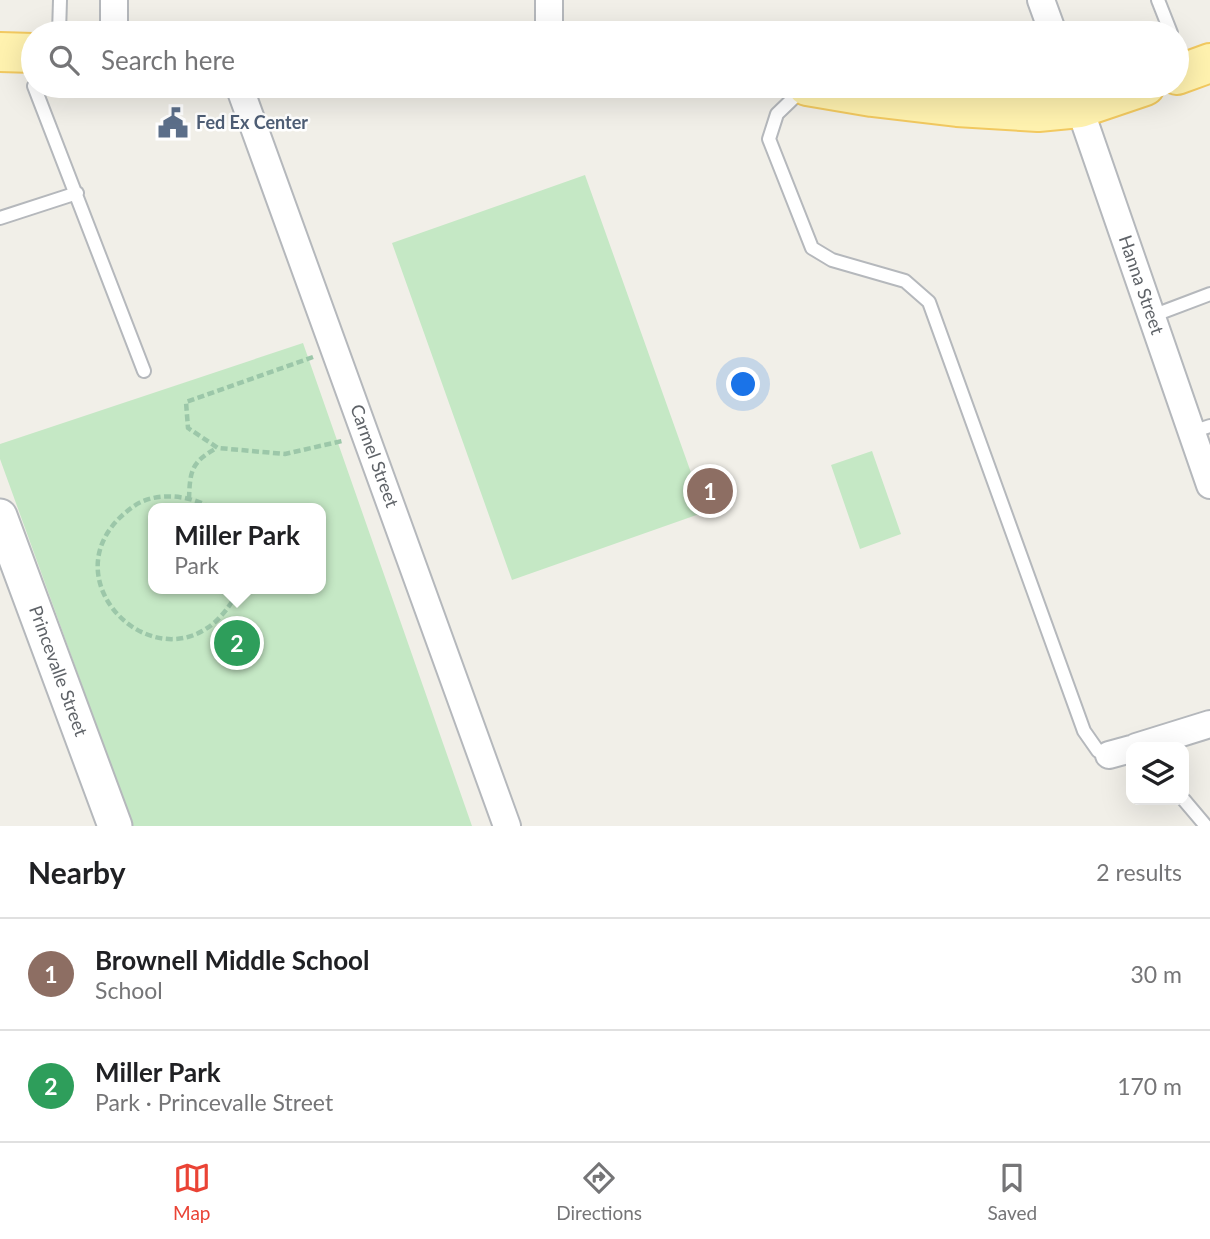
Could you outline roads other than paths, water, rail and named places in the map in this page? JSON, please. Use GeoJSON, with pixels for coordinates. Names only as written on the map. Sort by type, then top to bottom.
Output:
{"type":"FeatureCollection","features":[{"type":"Feature","properties":{"kind":"main road"},"geometry":{"type":"LineString","coordinates":[[880,98],[957,107],[1038,112],[1073,98]]}},
{"type":"Feature","properties":{"kind":"street"},"geometry":{"type":"LineString","coordinates":[[114,0],[114,21]]}},
{"type":"Feature","properties":{"kind":"street"},"geometry":{"type":"LineString","coordinates":[[549,0],[549,21]]}},
{"type":"Feature","properties":{"kind":"street"},"geometry":{"type":"LineString","coordinates":[[1041,0],[1049,21]]}},
{"type":"Feature","properties":{"kind":"street","name":"Carmel Street"},"geometry":{"type":"LineString","coordinates":[[243,98],[508,826]]}},
{"type":"Feature","properties":{"kind":"street","name":"Hanna Street"},"geometry":{"type":"LineString","coordinates":[[1076,98],[1152,316],[1201,429],[1210,485]]}},
{"type":"Feature","properties":{"kind":"street","name":"Princevalle Street"},"geometry":{"type":"LineString","coordinates":[[0,516],[115,826]]}},
{"type":"Feature","properties":{"kind":"street"},"geometry":{"type":"LineString","coordinates":[[1157,742],[1210,724]]}},
{"type":"Feature","properties":{"kind":"lane"},"geometry":{"type":"LineString","coordinates":[[59,21],[60,0]]}},
{"type":"Feature","properties":{"kind":"lane"},"geometry":{"type":"LineString","coordinates":[[1158,0],[1166,21]]}},
{"type":"Feature","properties":{"kind":"lane"},"geometry":{"type":"LineString","coordinates":[[38,98],[144,371]]}},
{"type":"Feature","properties":{"kind":"lane"},"geometry":{"type":"LineString","coordinates":[[794,98],[777,114],[769,139],[812,248],[832,260],[905,281],[929,302],[1084,731],[1098,751],[1126,749]]}},
{"type":"Feature","properties":{"kind":"lane"},"geometry":{"type":"LineString","coordinates":[[0,218],[77,193]]}},
{"type":"Feature","properties":{"kind":"lane"},"geometry":{"type":"LineString","coordinates":[[1152,316],[1210,294]]}},
{"type":"Feature","properties":{"kind":"lane"},"geometry":{"type":"LineString","coordinates":[[1188,805],[1206,826]]}},
{"type":"Feature","properties":{"kind":"place","name":"Fed Ex Center"},"geometry":{"type":"Point","coordinates":[173,123]}},
{"type":"Feature","properties":{"kind":"place","name":"Brownell Middle School"},"geometry":{"type":"Point","coordinates":[710,491]}},
{"type":"Feature","properties":{"kind":"place","name":"Miller Park"},"geometry":{"type":"Point","coordinates":[237,643]}}]}
